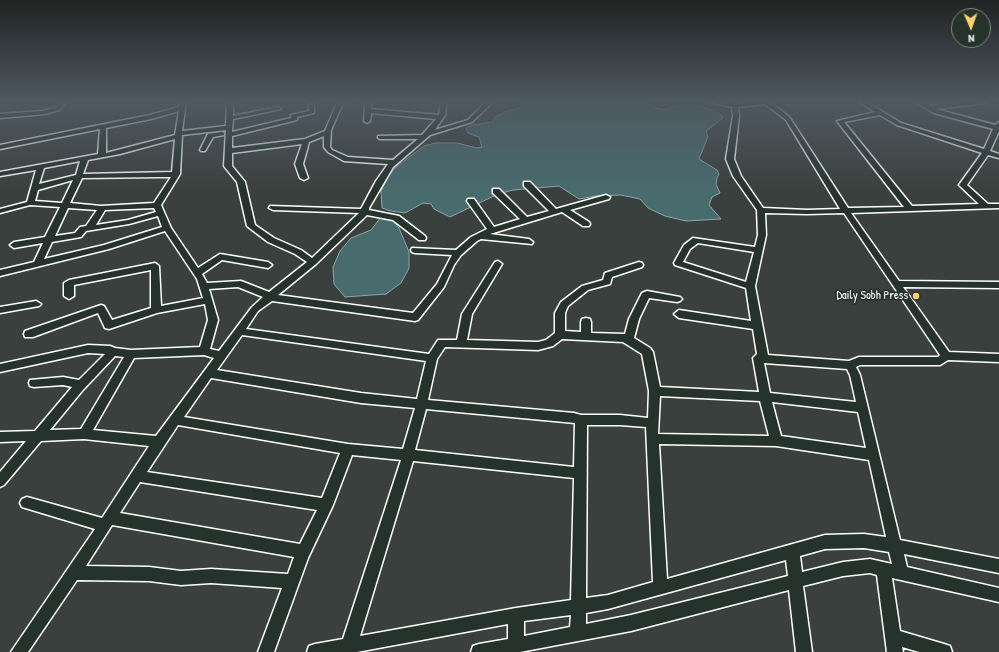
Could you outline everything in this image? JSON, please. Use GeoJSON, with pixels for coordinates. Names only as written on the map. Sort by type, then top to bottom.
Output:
{"type":"FeatureCollection","features":[{"type":"Feature","properties":{"kind":"street"},"geometry":{"type":"LineString","coordinates":[[0,147],[79,131]]}},
{"type":"Feature","properties":{"kind":"street"},"geometry":{"type":"LineString","coordinates":[[102,131],[102,154]]}},
{"type":"Feature","properties":{"kind":"street"},"geometry":{"type":"LineString","coordinates":[[14,245],[78,235],[83,229],[129,222],[159,209],[176,174],[178,131]]}},
{"type":"Feature","properties":{"kind":"street"},"geometry":{"type":"LineString","coordinates":[[19,652],[74,573],[159,442],[255,309],[313,262],[354,224],[365,212],[380,180],[393,162],[426,136],[430,131]]}},
{"type":"Feature","properties":{"kind":"street"},"geometry":{"type":"LineString","coordinates":[[380,137],[426,136],[440,131]]}},
{"type":"Feature","properties":{"kind":"street"},"geometry":{"type":"LineString","coordinates":[[734,131],[730,159],[738,176],[760,210],[762,235],[750,286],[763,358]]}},
{"type":"Feature","properties":{"kind":"street"},"geometry":{"type":"LineString","coordinates":[[796,131],[846,211],[946,356]]}},
{"type":"Feature","properties":{"kind":"street"},"geometry":{"type":"LineString","coordinates":[[848,131],[909,208]]}},
{"type":"Feature","properties":{"kind":"street"},"geometry":{"type":"LineString","coordinates":[[922,131],[999,156]]}},
{"type":"Feature","properties":{"kind":"street"},"geometry":{"type":"LineString","coordinates":[[986,206],[963,185],[986,152],[995,131]]}},
{"type":"Feature","properties":{"kind":"street"},"geometry":{"type":"LineString","coordinates":[[0,174],[102,154],[120,152],[178,135],[230,132]]}},
{"type":"Feature","properties":{"kind":"street"},"geometry":{"type":"LineString","coordinates":[[203,150],[210,135],[230,132]]}},
{"type":"Feature","properties":{"kind":"street"},"geometry":{"type":"LineString","coordinates":[[230,132],[228,166],[241,182],[251,226],[271,240],[298,252],[313,262]]}},
{"type":"Feature","properties":{"kind":"street"},"geometry":{"type":"LineString","coordinates":[[229,151],[251,146],[306,141],[328,132],[327,147],[334,153],[347,159],[393,162]]}},
{"type":"Feature","properties":{"kind":"street"},"geometry":{"type":"LineString","coordinates":[[304,178],[299,164],[306,141]]}},
{"type":"Feature","properties":{"kind":"street"},"geometry":{"type":"LineString","coordinates":[[36,264],[80,176],[84,158]]}},
{"type":"Feature","properties":{"kind":"street"},"geometry":{"type":"LineString","coordinates":[[30,204],[41,166]]}},
{"type":"Feature","properties":{"kind":"street"},"geometry":{"type":"LineString","coordinates":[[35,188],[80,176],[176,174]]}},
{"type":"Feature","properties":{"kind":"street"},"geometry":{"type":"LineString","coordinates":[[527,184],[559,211],[586,224]]}},
{"type":"Feature","properties":{"kind":"street"},"geometry":{"type":"LineString","coordinates":[[496,191],[525,220]]}},
{"type":"Feature","properties":{"kind":"street"},"geometry":{"type":"LineString","coordinates":[[204,286],[241,284],[242,286],[270,296],[415,316],[441,285],[450,265],[458,253],[474,239],[492,230],[606,197]]}},
{"type":"Feature","properties":{"kind":"street"},"geometry":{"type":"LineString","coordinates":[[471,202],[492,230]]}},
{"type":"Feature","properties":{"kind":"street"},"geometry":{"type":"LineString","coordinates":[[0,211],[30,204],[159,209]]}},
{"type":"Feature","properties":{"kind":"street"},"geometry":{"type":"LineString","coordinates":[[760,210],[807,212],[999,206]]}},
{"type":"Feature","properties":{"kind":"street"},"geometry":{"type":"LineString","coordinates":[[89,228],[103,208]]}},
{"type":"Feature","properties":{"kind":"street"},"geometry":{"type":"LineString","coordinates":[[273,208],[355,210],[365,212],[399,219],[422,238]]}},
{"type":"Feature","properties":{"kind":"street"},"geometry":{"type":"LineString","coordinates":[[159,209],[167,228],[204,286],[213,320],[204,351]]}},
{"type":"Feature","properties":{"kind":"street"},"geometry":{"type":"LineString","coordinates":[[0,273],[106,247],[167,228]]}},
{"type":"Feature","properties":{"kind":"street"},"geometry":{"type":"LineString","coordinates":[[480,236],[529,242]]}},
{"type":"Feature","properties":{"kind":"street"},"geometry":{"type":"LineString","coordinates":[[750,286],[678,262],[686,247],[696,240],[758,250]]}},
{"type":"Feature","properties":{"kind":"street"},"geometry":{"type":"LineString","coordinates":[[415,250],[458,253]]}},
{"type":"Feature","properties":{"kind":"street"},"geometry":{"type":"LineString","coordinates":[[197,273],[220,257],[268,265]]}},
{"type":"Feature","properties":{"kind":"street"},"geometry":{"type":"LineString","coordinates":[[461,344],[467,314],[498,264]]}},
{"type":"Feature","properties":{"kind":"street"},"geometry":{"type":"LineString","coordinates":[[69,296],[69,284],[155,266],[156,310]]}},
{"type":"Feature","properties":{"kind":"street"},"geometry":{"type":"LineString","coordinates":[[560,335],[560,313],[564,304],[585,288],[607,282],[608,275],[639,266]]}},
{"type":"Feature","properties":{"kind":"street"},"geometry":{"type":"LineString","coordinates":[[896,284],[999,285]]}},
{"type":"Feature","properties":{"kind":"street"},"geometry":{"type":"LineString","coordinates":[[628,340],[634,319],[645,295],[647,294],[676,299]]}},
{"type":"Feature","properties":{"kind":"street"},"geometry":{"type":"LineString","coordinates":[[30,334],[101,308],[108,325],[156,310],[208,300]]}},
{"type":"Feature","properties":{"kind":"street"},"geometry":{"type":"LineString","coordinates":[[0,310],[36,304]]}},
{"type":"Feature","properties":{"kind":"street"},"geometry":{"type":"LineString","coordinates":[[679,314],[757,326]]}},
{"type":"Feature","properties":{"kind":"street"},"geometry":{"type":"LineString","coordinates":[[586,322],[586,336]]}},
{"type":"Feature","properties":{"kind":"street"},"geometry":{"type":"LineString","coordinates":[[238,331],[432,358]]}},
{"type":"Feature","properties":{"kind":"street"},"geometry":{"type":"LineString","coordinates":[[348,649],[409,454],[410,444],[422,403],[432,358],[442,343],[538,346],[549,343],[560,335],[586,336],[625,338],[646,351],[649,355],[655,391],[654,418],[652,423],[660,588]]}},
{"type":"Feature","properties":{"kind":"street"},"geometry":{"type":"LineString","coordinates":[[0,368],[88,349],[110,350],[113,352],[131,354],[204,351],[221,356]]}},
{"type":"Feature","properties":{"kind":"street"},"geometry":{"type":"LineString","coordinates":[[0,481],[82,385],[113,352]]}},
{"type":"Feature","properties":{"kind":"street"},"geometry":{"type":"LineString","coordinates":[[84,434],[131,354]]}},
{"type":"Feature","properties":{"kind":"street"},"geometry":{"type":"LineString","coordinates":[[776,441],[765,397],[758,358],[850,365],[859,361],[940,361],[946,356],[999,358]]}},
{"type":"Feature","properties":{"kind":"street"},"geometry":{"type":"LineString","coordinates":[[850,365],[854,374],[863,408],[901,573]]}},
{"type":"Feature","properties":{"kind":"street"},"geometry":{"type":"LineString","coordinates":[[209,373],[361,398],[574,418],[580,420],[620,420],[652,423]]}},
{"type":"Feature","properties":{"kind":"street"},"geometry":{"type":"LineString","coordinates":[[34,383],[63,381],[82,385]]}},
{"type":"Feature","properties":{"kind":"street"},"geometry":{"type":"LineString","coordinates":[[655,391],[765,397],[863,408]]}},
{"type":"Feature","properties":{"kind":"street"},"geometry":{"type":"LineString","coordinates":[[175,420],[348,449],[409,454],[581,473]]}},
{"type":"Feature","properties":{"kind":"street"},"geometry":{"type":"LineString","coordinates":[[578,633],[581,473],[580,420]]}},
{"type":"Feature","properties":{"kind":"street"},"geometry":{"type":"LineString","coordinates":[[0,437],[84,434],[159,442]]}},
{"type":"Feature","properties":{"kind":"street"},"geometry":{"type":"LineString","coordinates":[[653,439],[776,441],[874,455]]}},
{"type":"Feature","properties":{"kind":"street"},"geometry":{"type":"LineString","coordinates":[[266,652],[304,552],[326,505],[348,449]]}},
{"type":"Feature","properties":{"kind":"street"},"geometry":{"type":"LineString","coordinates":[[137,476],[326,505]]}},
{"type":"Feature","properties":{"kind":"street"},"geometry":{"type":"LineString","coordinates":[[27,503],[108,521],[304,552]]}},
{"type":"Feature","properties":{"kind":"street"},"geometry":{"type":"LineString","coordinates":[[315,652],[348,649],[516,615],[608,602],[825,542],[864,541],[924,550],[999,566]]}},
{"type":"Feature","properties":{"kind":"street"},"geometry":{"type":"LineString","coordinates":[[792,551],[804,652]]}},
{"type":"Feature","properties":{"kind":"street"},"geometry":{"type":"LineString","coordinates":[[479,652],[631,623],[843,569],[870,566],[999,595]]}},
{"type":"Feature","properties":{"kind":"street"},"geometry":{"type":"LineString","coordinates":[[884,570],[895,652]]}},
{"type":"Feature","properties":{"kind":"street"},"geometry":{"type":"LineString","coordinates":[[74,573],[149,574],[181,578],[211,576],[292,582]]}},
{"type":"Feature","properties":{"kind":"street"},"geometry":{"type":"LineString","coordinates":[[516,615],[516,645]]}},
{"type":"Feature","properties":{"kind":"street"},"geometry":{"type":"LineString","coordinates":[[892,636],[944,652]]}},
{"type":"Feature","properties":{"kind":"water"},"geometry":{"type":"Polygon","coordinates":[[[467,131],[706,131],[708,137],[699,159],[717,170],[719,174],[716,184],[720,193],[712,197],[709,205],[721,219],[686,221],[665,216],[648,208],[640,199],[621,195],[596,196],[579,199],[559,186],[513,190],[498,194],[450,217],[434,209],[431,204],[423,203],[405,213],[382,208],[381,191],[388,177],[396,167],[424,146],[435,143],[457,143],[477,148],[482,147],[479,137],[467,131]]]}},
{"type":"Feature","properties":{"kind":"water"},"geometry":{"type":"Polygon","coordinates":[[[381,217],[394,221],[399,228],[409,252],[409,268],[401,283],[386,294],[345,297],[334,284],[333,267],[340,251],[351,238],[371,230],[381,217]]]}},
{"type":"Feature","properties":{"kind":"place","name":"Daily Sobh Press"},"geometry":{"type":"Point","coordinates":[916,296]}}]}
